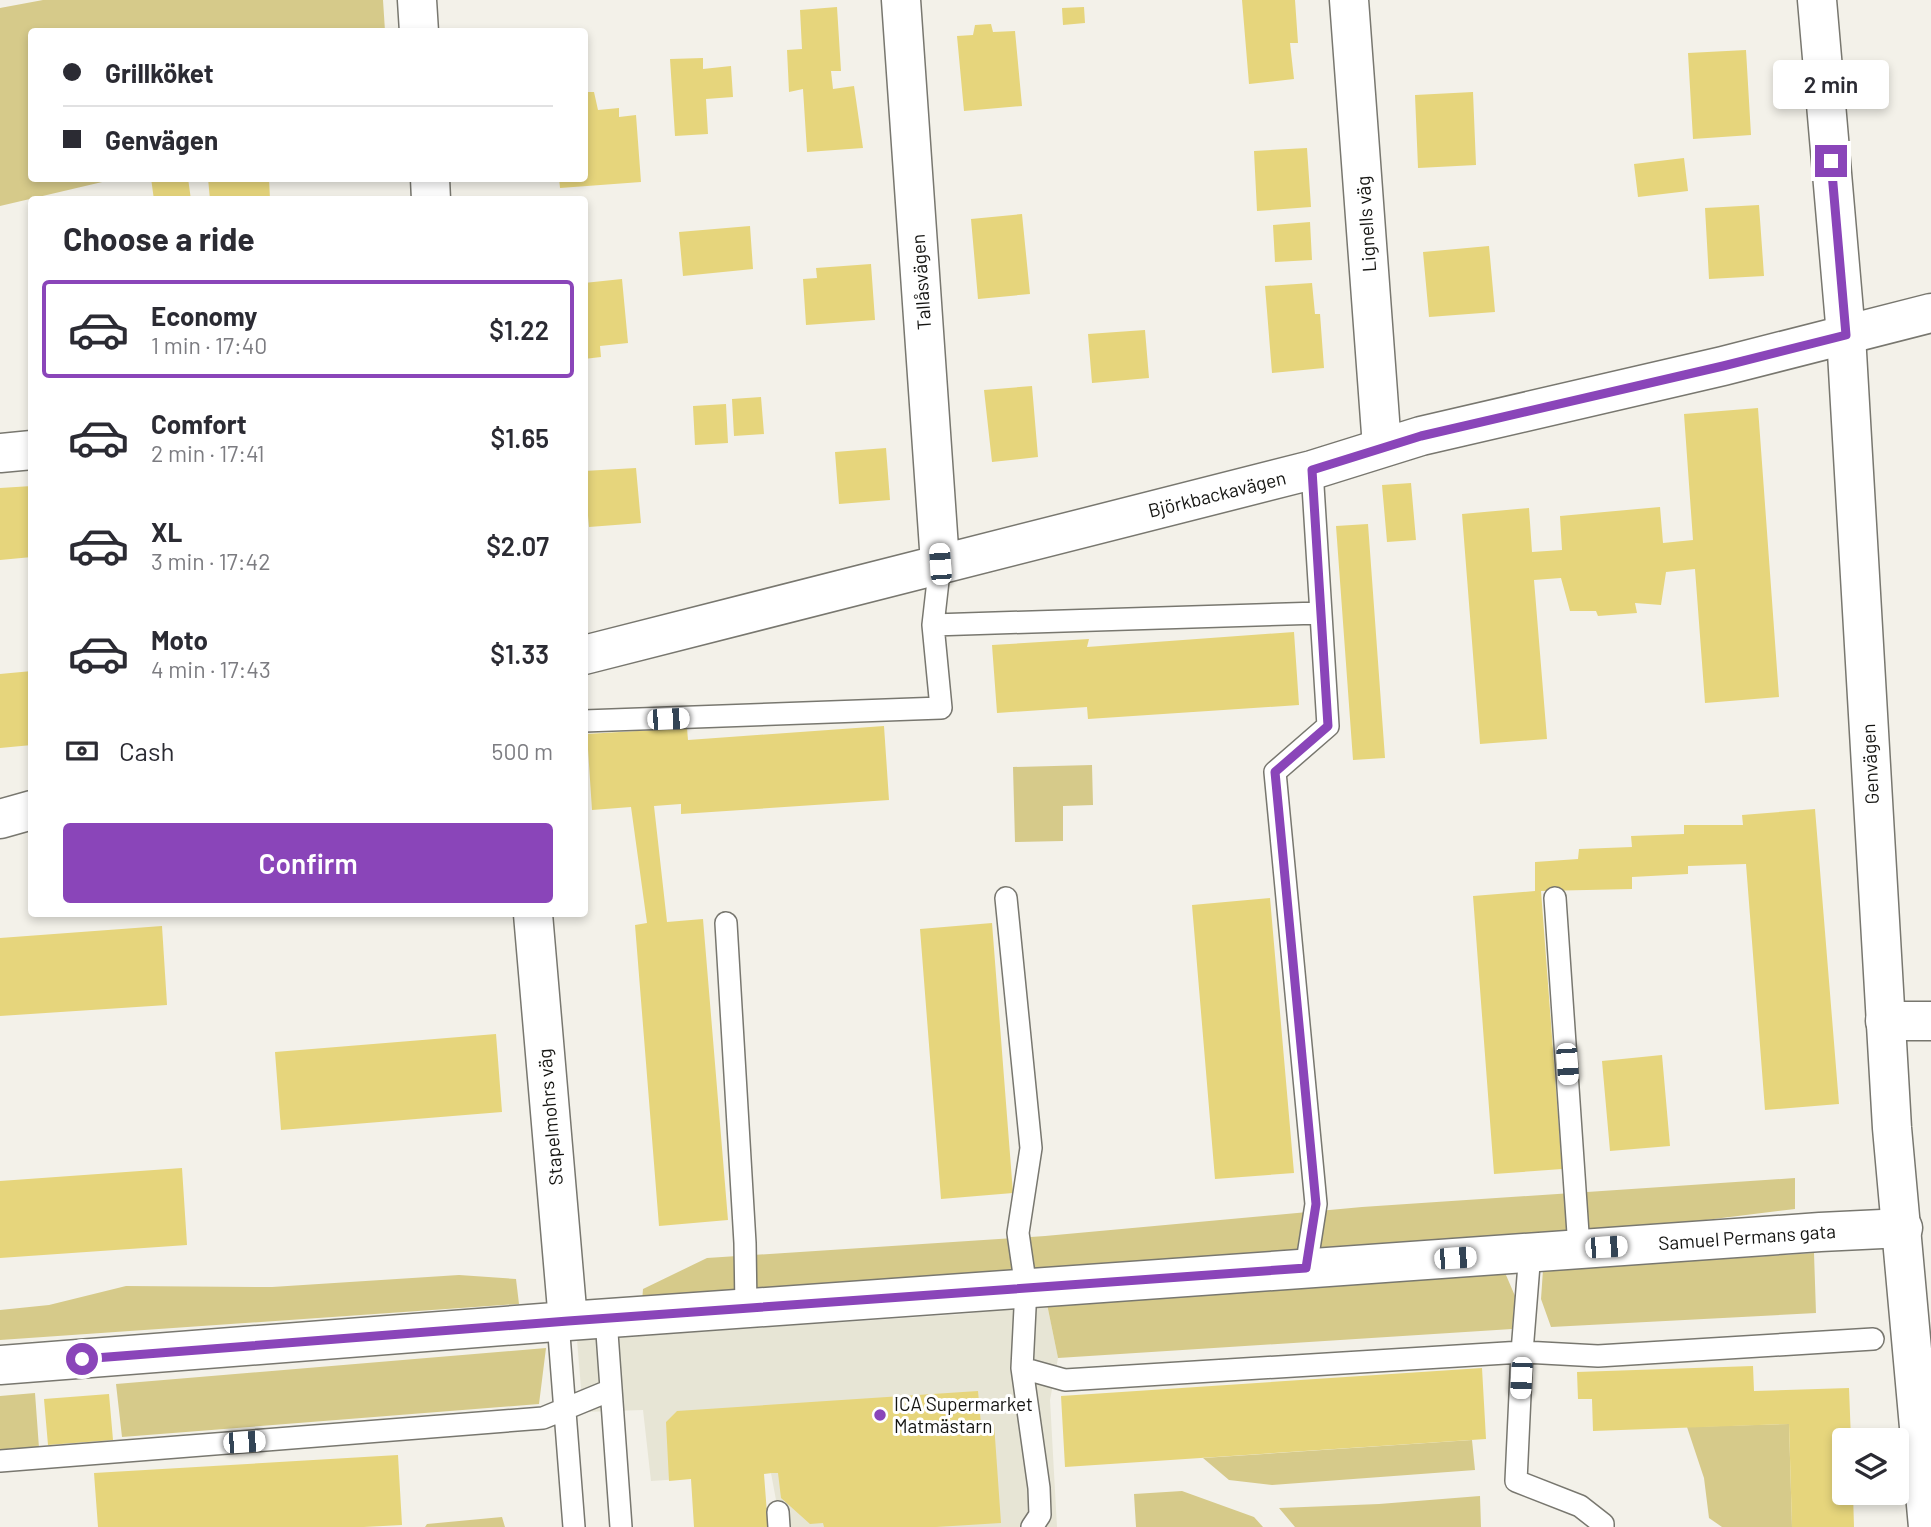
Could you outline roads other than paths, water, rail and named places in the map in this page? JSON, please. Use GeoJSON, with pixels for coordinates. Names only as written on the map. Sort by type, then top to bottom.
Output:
{"type":"FeatureCollection","features":[{"type":"Feature","properties":{"kind":"street"},"geometry":{"type":"LineString","coordinates":[[417,0],[419,28]]}},
{"type":"Feature","properties":{"kind":"street","name":"Tallåsvägen"},"geometry":{"type":"LineString","coordinates":[[901,0],[940,564]]}},
{"type":"Feature","properties":{"kind":"street","name":"Lignells väg"},"geometry":{"type":"LineString","coordinates":[[1349,0],[1382,447]]}},
{"type":"Feature","properties":{"kind":"street","name":"Genvägen"},"geometry":{"type":"LineString","coordinates":[[1817,0],[1846,335],[1885,1021],[1928,1527]]}},
{"type":"Feature","properties":{"kind":"street","name":"Björkbackavägen"},"geometry":{"type":"LineString","coordinates":[[588,654],[1312,470],[1434,433],[1723,366],[1931,313]]}},
{"type":"Feature","properties":{"kind":"street"},"geometry":{"type":"LineString","coordinates":[[0,453],[28,450]]}},
{"type":"Feature","properties":{"kind":"street"},"geometry":{"type":"LineString","coordinates":[[0,819],[28,811]]}},
{"type":"Feature","properties":{"kind":"street","name":"Stapelmohrs väg"},"geometry":{"type":"LineString","coordinates":[[533,917],[563,1321]]}},
{"type":"Feature","properties":{"kind":"street"},"geometry":{"type":"LineString","coordinates":[[1885,1021],[1931,1021]]}},
{"type":"Feature","properties":{"kind":"street","name":"Samuel Permans gata"},"geometry":{"type":"LineString","coordinates":[[0,1365],[563,1321],[1579,1248],[1903,1228]]}},
{"type":"Feature","properties":{"kind":"lane"},"geometry":{"type":"LineString","coordinates":[[1306,1268],[1316,1204],[1275,772],[1328,726],[1312,470]]}},
{"type":"Feature","properties":{"kind":"lane"},"geometry":{"type":"LineString","coordinates":[[588,721],[941,708],[933,625],[940,564]]}},
{"type":"Feature","properties":{"kind":"lane"},"geometry":{"type":"LineString","coordinates":[[933,625],[1320,613]]}},
{"type":"Feature","properties":{"kind":"lane"},"geometry":{"type":"LineString","coordinates":[[1006,898],[1031,1148],[1018,1233],[1026,1288],[1023,1368],[1039,1488],[1040,1515],[1032,1527]]}},
{"type":"Feature","properties":{"kind":"lane"},"geometry":{"type":"LineString","coordinates":[[1555,898],[1579,1248]]}},
{"type":"Feature","properties":{"kind":"lane"},"geometry":{"type":"LineString","coordinates":[[726,923],[745,1243],[746,1308]]}},
{"type":"Feature","properties":{"kind":"lane"},"geometry":{"type":"LineString","coordinates":[[1530,1252],[1516,1482],[1580,1506],[1603,1524],[1603,1527]]}},
{"type":"Feature","properties":{"kind":"lane"},"geometry":{"type":"LineString","coordinates":[[606,1319],[621,1527]]}},
{"type":"Feature","properties":{"kind":"lane"},"geometry":{"type":"LineString","coordinates":[[563,1321],[574,1527]]}},
{"type":"Feature","properties":{"kind":"lane"},"geometry":{"type":"LineString","coordinates":[[1023,1368],[1065,1380],[1522,1352],[1598,1356],[1873,1339]]}},
{"type":"Feature","properties":{"kind":"lane"},"geometry":{"type":"LineString","coordinates":[[0,1461],[543,1418],[611,1390]]}},
{"type":"Feature","properties":{"kind":"place","name":"ICA Supermarket Matmästarn"},"geometry":{"type":"Point","coordinates":[880,1415]}}]}
